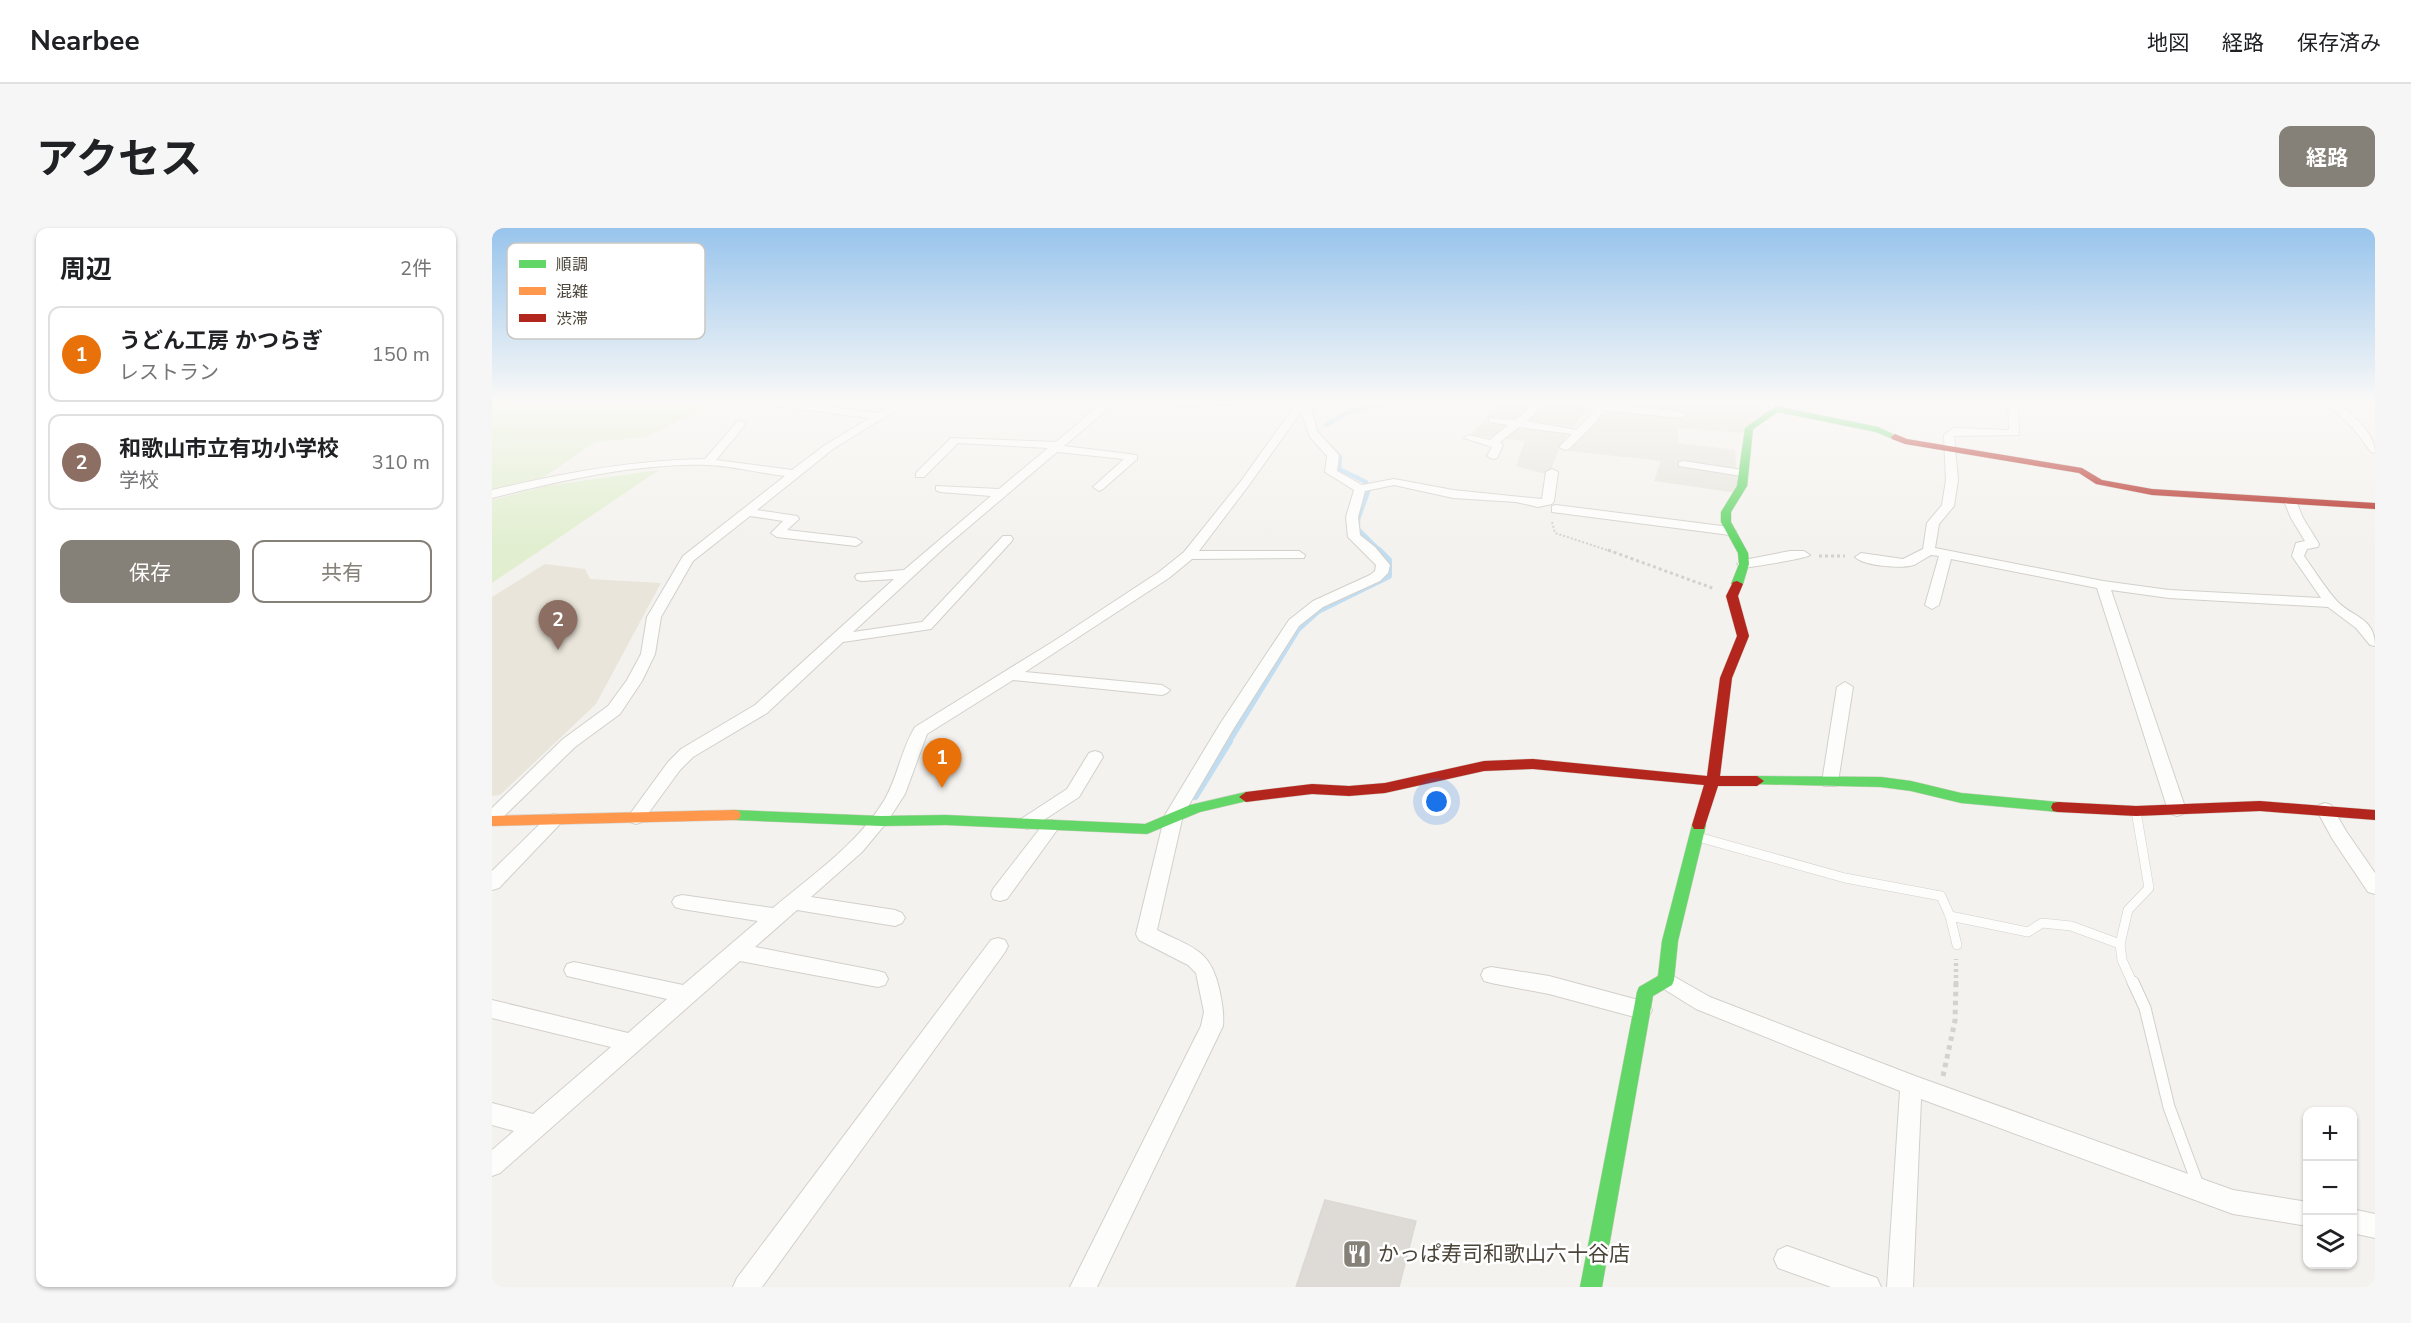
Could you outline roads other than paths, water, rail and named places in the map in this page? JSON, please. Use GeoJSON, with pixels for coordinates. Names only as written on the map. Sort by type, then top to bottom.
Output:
{"type":"FeatureCollection","features":[{"type":"Feature","properties":{"kind":"street"},"geometry":{"type":"LineString","coordinates":[[708,462],[719,449]]}},
{"type":"Feature","properties":{"kind":"street"},"geometry":{"type":"LineString","coordinates":[[492,820],[569,743],[614,710],[634,681],[648,654],[654,617],[688,559],[826,449]]}},
{"type":"Feature","properties":{"kind":"street"},"geometry":{"type":"LineString","coordinates":[[920,475],[946,449]]}},
{"type":"Feature","properties":{"kind":"street"},"geometry":{"type":"LineString","coordinates":[[636,818],[674,766],[687,753],[761,709],[907,574],[1054,449]]}},
{"type":"Feature","properties":{"kind":"street"},"geometry":{"type":"LineString","coordinates":[[1075,449],[1133,457],[1099,487]]}},
{"type":"Feature","properties":{"kind":"street"},"geometry":{"type":"LineString","coordinates":[[492,1165],[856,847],[881,821],[899,786],[912,746],[921,731],[1164,575],[1189,555],[1269,449]]}},
{"type":"Feature","properties":{"kind":"street"},"geometry":{"type":"LineString","coordinates":[[1326,449],[1333,455],[1331,472],[1360,489],[1394,483],[1453,494],[1516,498],[1538,502],[1548,501],[1552,472]]}},
{"type":"Feature","properties":{"kind":"street"},"geometry":{"type":"LineString","coordinates":[[1493,456],[1496,449]]}},
{"type":"Feature","properties":{"kind":"street"},"geometry":{"type":"LineString","coordinates":[[1666,980],[1670,941],[1695,836],[1710,781],[1715,771],[1726,678],[1743,636],[1732,596],[1744,564],[1743,553],[1726,522],[1726,512],[1742,486],[1746,449]]}},
{"type":"Feature","properties":{"kind":"street"},"geometry":{"type":"LineString","coordinates":[[1931,552],[1929,548],[1933,523],[1948,507],[1952,480],[1951,449]]}},
{"type":"Feature","properties":{"kind":"street"},"geometry":{"type":"LineString","coordinates":[[1954,449],[2082,471],[2099,482],[2152,492],[2375,506]]}},
{"type":"Feature","properties":{"kind":"street"},"geometry":{"type":"LineString","coordinates":[[492,494],[543,481],[659,463],[708,462],[793,474]]}},
{"type":"Feature","properties":{"kind":"street"},"geometry":{"type":"LineString","coordinates":[[1683,464],[1742,473]]}},
{"type":"Feature","properties":{"kind":"street"},"geometry":{"type":"LineString","coordinates":[[940,488],[1002,492]]}},
{"type":"Feature","properties":{"kind":"street"},"geometry":{"type":"LineString","coordinates":[[1083,1287],[1212,1026],[1214,1012],[1205,970],[1195,959],[1146,934],[1174,815],[1226,728],[1294,623],[1318,604],[1375,578],[1381,573],[1383,565],[1377,555],[1370,547],[1354,537],[1352,517],[1360,489]]}},
{"type":"Feature","properties":{"kind":"street"},"geometry":{"type":"LineString","coordinates":[[2290,501],[2295,518],[2313,544],[2301,546],[2298,556],[2331,603],[2361,625],[2375,642]]}},
{"type":"Feature","properties":{"kind":"street"},"geometry":{"type":"LineString","coordinates":[[1556,509],[1730,531]]}},
{"type":"Feature","properties":{"kind":"street"},"geometry":{"type":"LineString","coordinates":[[747,512],[793,519],[777,533],[856,542]]}},
{"type":"Feature","properties":{"kind":"street"},"geometry":{"type":"LineString","coordinates":[[838,638],[926,626],[1007,539]]}},
{"type":"Feature","properties":{"kind":"street"},"geometry":{"type":"LineString","coordinates":[[1861,557],[1909,562],[1924,552],[1931,552],[2103,585],[2169,594],[2331,603]]}},
{"type":"Feature","properties":{"kind":"street"},"geometry":{"type":"LineString","coordinates":[[1932,605],[1946,554]]}},
{"type":"Feature","properties":{"kind":"street"},"geometry":{"type":"LineString","coordinates":[[1189,555],[1299,555]]}},
{"type":"Feature","properties":{"kind":"street"},"geometry":{"type":"LineString","coordinates":[[1744,564],[1790,555],[1804,555]]}},
{"type":"Feature","properties":{"kind":"street"},"geometry":{"type":"LineString","coordinates":[[862,577],[907,574]]}},
{"type":"Feature","properties":{"kind":"street"},"geometry":{"type":"LineString","coordinates":[[2103,585],[2177,810]]}},
{"type":"Feature","properties":{"kind":"street"},"geometry":{"type":"LineString","coordinates":[[1009,675],[1162,690]]}},
{"type":"Feature","properties":{"kind":"street"},"geometry":{"type":"LineString","coordinates":[[1830,782],[1845,687]]}},
{"type":"Feature","properties":{"kind":"street"},"geometry":{"type":"LineString","coordinates":[[1027,824],[1073,793],[1095,757]]}},
{"type":"Feature","properties":{"kind":"street"},"geometry":{"type":"LineString","coordinates":[[492,820],[742,815],[1147,829],[1174,815],[1215,801],[1312,789],[1349,791],[1385,788],[1484,766],[1504,764],[1533,764],[1710,781],[1881,782],[1911,786],[1961,798],[2079,809],[2136,811],[2259,806],[2375,815]]}},
{"type":"Feature","properties":{"kind":"street"},"geometry":{"type":"LineString","coordinates":[[2325,810],[2339,835],[2375,887]]}},
{"type":"Feature","properties":{"kind":"street"},"geometry":{"type":"LineString","coordinates":[[492,883],[554,820]]}},
{"type":"Feature","properties":{"kind":"street"},"geometry":{"type":"LineString","coordinates":[[1000,894],[1051,825]]}},
{"type":"Feature","properties":{"kind":"street"},"geometry":{"type":"LineString","coordinates":[[682,902],[777,916]]}},
{"type":"Feature","properties":{"kind":"street"},"geometry":{"type":"LineString","coordinates":[[793,902],[895,918]]}},
{"type":"Feature","properties":{"kind":"street"},"geometry":{"type":"LineString","coordinates":[[746,1287],[998,946]]}},
{"type":"Feature","properties":{"kind":"street"},"geometry":{"type":"LineString","coordinates":[[737,951],[878,979]]}},
{"type":"Feature","properties":{"kind":"street"},"geometry":{"type":"LineString","coordinates":[[574,970],[687,995]]}},
{"type":"Feature","properties":{"kind":"street"},"geometry":{"type":"LineString","coordinates":[[1491,975],[1549,985],[1642,1010]]}},
{"type":"Feature","properties":{"kind":"street"},"geometry":{"type":"LineString","coordinates":[[1591,1287],[1645,992],[1666,980]]}},
{"type":"Feature","properties":{"kind":"street"},"geometry":{"type":"LineString","coordinates":[[1666,980],[1703,1003],[1911,1085],[2233,1202],[2303,1213]]}},
{"type":"Feature","properties":{"kind":"street"},"geometry":{"type":"LineString","coordinates":[[492,1009],[633,1043]]}},
{"type":"Feature","properties":{"kind":"street"},"geometry":{"type":"LineString","coordinates":[[1899,1287],[1911,1085]]}},
{"type":"Feature","properties":{"kind":"street"},"geometry":{"type":"LineString","coordinates":[[492,1114],[537,1126]]}},
{"type":"Feature","properties":{"kind":"street"},"geometry":{"type":"LineString","coordinates":[[2357,1222],[2375,1226]]}},
{"type":"Feature","properties":{"kind":"street"},"geometry":{"type":"LineString","coordinates":[[1787,1259],[1868,1287]]}},
{"type":"Feature","properties":{"kind":"lane"},"geometry":{"type":"LineString","coordinates":[[2136,811],[2149,888],[2128,910],[2120,944],[2122,960],[2145,1008],[2169,1107],[2200,1189]]}},
{"type":"Feature","properties":{"kind":"lane"},"geometry":{"type":"LineString","coordinates":[[1695,836],[1845,878],[1941,896],[1950,916],[1957,945]]}},
{"type":"Feature","properties":{"kind":"lane"},"geometry":{"type":"LineString","coordinates":[[1950,916],[2028,932],[2042,923],[2071,926],[2120,944]]}},
{"type":"Feature","properties":{"kind":"waterway"},"geometry":{"type":"LineString","coordinates":[[1332,449],[1340,457],[1339,469],[1366,482]]}},
{"type":"Feature","properties":{"kind":"waterway"},"geometry":{"type":"LineString","coordinates":[[1228,743],[1298,629],[1318,611],[1389,576],[1389,560],[1358,529],[1358,519],[1369,489]]}},
{"type":"Feature","properties":{"kind":"waterway"},"geometry":{"type":"LineString","coordinates":[[1195,796],[1229,741]]}},
{"type":"Feature","properties":{"kind":"place","name":"和歌山市立有功小学校"},"geometry":{"type":"Point","coordinates":[558,650]}},
{"type":"Feature","properties":{"kind":"place","name":"うどん工房 かつらぎ"},"geometry":{"type":"Point","coordinates":[942,788]}},
{"type":"Feature","properties":{"kind":"place","name":"かっぱ寿司和歌山六十谷店"},"geometry":{"type":"Point","coordinates":[1357,1254]}}]}
